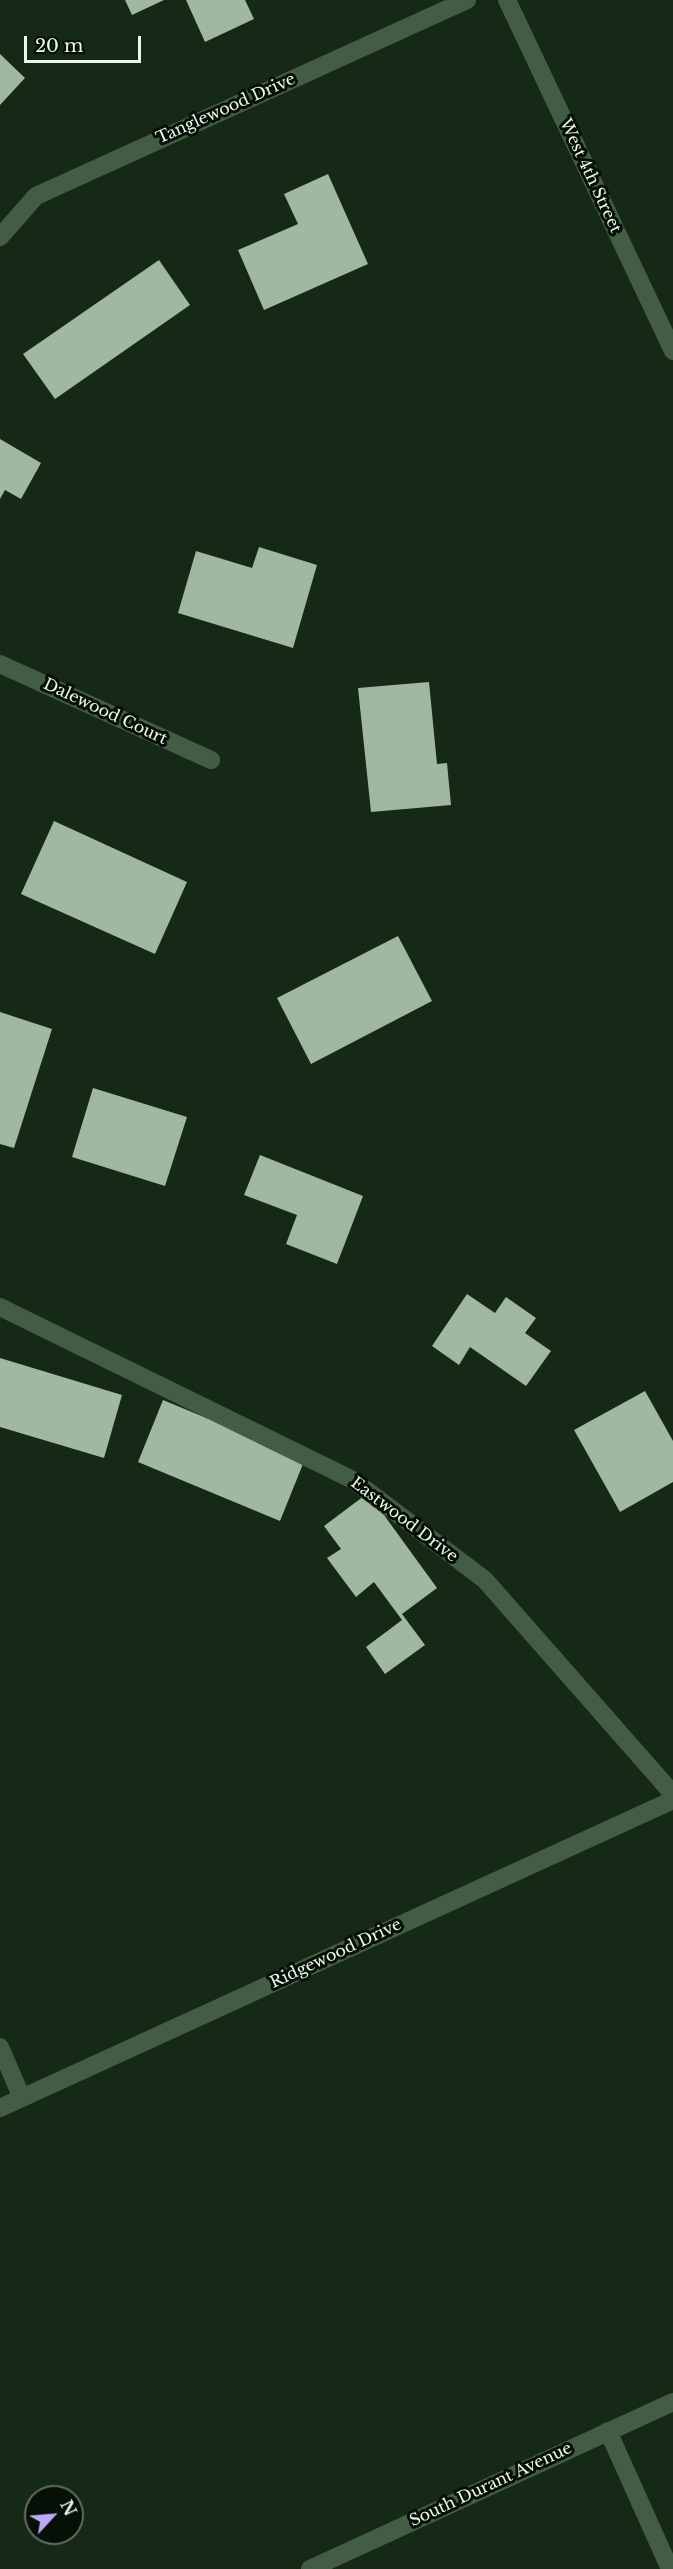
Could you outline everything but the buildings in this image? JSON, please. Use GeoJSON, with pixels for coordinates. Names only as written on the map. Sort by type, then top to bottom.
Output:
{"type":"FeatureCollection","features":[{"type":"Feature","properties":{"kind":"street","name":"Tanglewood Drive"},"geometry":{"type":"LineString","coordinates":[[0,237],[36,196],[466,0]]}},
{"type":"Feature","properties":{"kind":"street","name":"West 4th Street"},"geometry":{"type":"LineString","coordinates":[[507,0],[673,351]]}},
{"type":"Feature","properties":{"kind":"street","name":"Dalewood Court"},"geometry":{"type":"LineString","coordinates":[[0,664],[211,760]]}},
{"type":"Feature","properties":{"kind":"street","name":"Eastwood Drive"},"geometry":{"type":"LineString","coordinates":[[0,1307],[353,1480],[485,1580],[673,1794]]}},
{"type":"Feature","properties":{"kind":"street","name":"Ridgewood Drive"},"geometry":{"type":"LineString","coordinates":[[0,2108],[673,1800]]}},
{"type":"Feature","properties":{"kind":"street"},"geometry":{"type":"LineString","coordinates":[[0,2047],[22,2098]]}},
{"type":"Feature","properties":{"kind":"street","name":"South Durant Avenue"},"geometry":{"type":"LineString","coordinates":[[310,2569],[673,2402]]}},
{"type":"Feature","properties":{"kind":"street"},"geometry":{"type":"LineString","coordinates":[[608,2431],[670,2569]]}}]}
